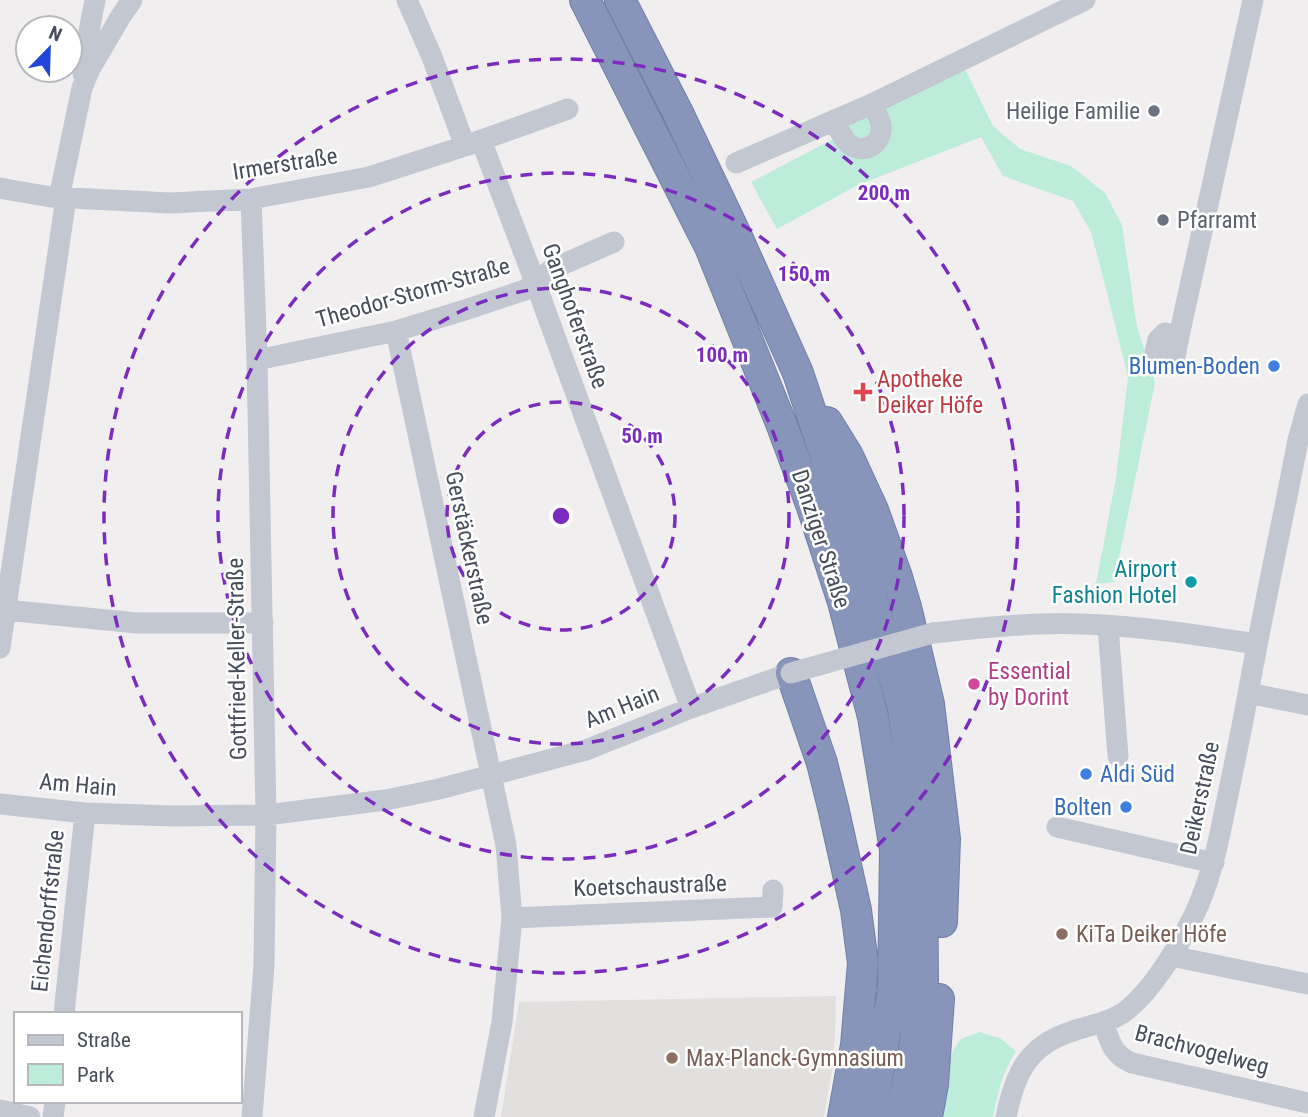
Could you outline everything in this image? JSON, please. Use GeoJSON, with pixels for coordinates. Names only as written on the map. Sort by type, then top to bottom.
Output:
{"type":"FeatureCollection","features":[{"type":"Feature","properties":{"kind":"highway","name":"Danziger Straße"},"geometry":{"type":"LineString","coordinates":[[585,0],[710,247],[776,410],[843,602],[873,717],[895,850],[893,992],[870,1117]]}},
{"type":"Feature","properties":{"kind":"highway","name":"Danziger Straße"},"geometry":{"type":"LineString","coordinates":[[620,0],[733,228],[798,373],[867,581],[903,709],[922,840],[923,982],[913,1058],[900,1117]]}},
{"type":"Feature","properties":{"kind":"highway"},"geometry":{"type":"LineString","coordinates":[[798,373],[848,456],[873,510],[906,607],[929,704],[945,839],[941,980],[933,1084],[927,1117]]}},
{"type":"Feature","properties":{"kind":"highway"},"geometry":{"type":"LineString","coordinates":[[791,673],[822,763],[833,807],[856,911],[863,963],[856,1045],[843,1117]]}},
{"type":"Feature","properties":{"kind":"street"},"geometry":{"type":"LineString","coordinates":[[0,648],[63,198],[95,0]]}},
{"type":"Feature","properties":{"kind":"street"},"geometry":{"type":"LineString","coordinates":[[82,88],[90,69],[126,8],[101,0]]}},
{"type":"Feature","properties":{"kind":"street","name":"Ganghoferstraße"},"geometry":{"type":"LineString","coordinates":[[407,0],[535,282],[691,708]]}},
{"type":"Feature","properties":{"kind":"street"},"geometry":{"type":"LineString","coordinates":[[736,163],[872,104],[1085,0]]}},
{"type":"Feature","properties":{"kind":"street"},"geometry":{"type":"LineString","coordinates":[[1179,336],[1252,0]]}},
{"type":"Feature","properties":{"kind":"street"},"geometry":{"type":"LineString","coordinates":[[834,120],[849,145],[856,149],[872,147],[881,135],[882,127],[872,104]]}},
{"type":"Feature","properties":{"kind":"street","name":"Irmerstraße"},"geometry":{"type":"LineString","coordinates":[[0,188],[63,198],[170,203],[251,199],[369,177],[568,109]]}},
{"type":"Feature","properties":{"kind":"street","name":"Gottfried-Keller-Straße"},"geometry":{"type":"LineString","coordinates":[[251,199],[266,815],[264,965],[252,1117]]}},
{"type":"Feature","properties":{"kind":"street","name":"Theodor-Storm-Straße"},"geometry":{"type":"LineString","coordinates":[[257,360],[396,331],[468,309],[525,290],[552,269],[614,242]]}},
{"type":"Feature","properties":{"kind":"street","name":"Gerstäckerstraße"},"geometry":{"type":"LineString","coordinates":[[396,331],[492,776]]}},
{"type":"Feature","properties":{"kind":"street","name":"Deikerstraße"},"geometry":{"type":"LineString","coordinates":[[1006,1117],[1016,1080],[1035,1051],[1043,1044],[1070,1032],[1103,1023],[1123,1013],[1135,1003],[1171,956],[1195,915],[1214,863],[1257,644],[1303,441],[1308,404]]}},
{"type":"Feature","properties":{"kind":"street"},"geometry":{"type":"LineString","coordinates":[[5,610],[138,623],[263,623]]}},
{"type":"Feature","properties":{"kind":"street","name":"Am Hain"},"geometry":{"type":"LineString","coordinates":[[0,804],[85,813],[174,817],[266,815],[386,800],[492,776],[586,750],[691,708],[791,673],[933,633],[1025,624],[1082,624],[1170,630],[1257,644]]}},
{"type":"Feature","properties":{"kind":"street"},"geometry":{"type":"LineString","coordinates":[[1108,626],[1118,756]]}},
{"type":"Feature","properties":{"kind":"street"},"geometry":{"type":"LineString","coordinates":[[1248,693],[1308,705]]}},
{"type":"Feature","properties":{"kind":"street"},"geometry":{"type":"LineString","coordinates":[[484,1117],[502,1022],[512,918],[506,845],[492,776]]}},
{"type":"Feature","properties":{"kind":"street","name":"Eichendorffstraße"},"geometry":{"type":"LineString","coordinates":[[64,1012],[85,813]]}},
{"type":"Feature","properties":{"kind":"street"},"geometry":{"type":"LineString","coordinates":[[1057,827],[1214,863]]}},
{"type":"Feature","properties":{"kind":"street","name":"Koetschaustraße"},"geometry":{"type":"LineString","coordinates":[[512,918],[772,907],[773,890]]}},
{"type":"Feature","properties":{"kind":"street"},"geometry":{"type":"LineString","coordinates":[[1171,956],[1308,984]]}},
{"type":"Feature","properties":{"kind":"street","name":"Brachvogelweg"},"geometry":{"type":"LineString","coordinates":[[1103,1023],[1113,1049],[1122,1059],[1132,1063],[1308,1103]]}},
{"type":"Feature","properties":{"kind":"street"},"geometry":{"type":"LineString","coordinates":[[0,1110],[30,1117]]}},
{"type":"Feature","properties":{"kind":"shaded area","name":"Max-Planck-Gymnasium"},"geometry":{"type":"Polygon","coordinates":[[[836,996],[832,1071],[824,1117],[501,1117],[519,1002],[836,996]]]}},
{"type":"Feature","properties":{"kind":"green space"},"geometry":{"type":"Polygon","coordinates":[[[964,67],[993,126],[1020,149],[1071,166],[1105,193],[1122,225],[1137,327],[1155,383],[1114,582],[1096,584],[1116,478],[1128,377],[1091,232],[1073,201],[1003,176],[981,137],[858,185],[777,229],[751,182],[835,138],[832,132],[964,67]]]}},
{"type":"Feature","properties":{"kind":"green space"},"geometry":{"type":"Polygon","coordinates":[[[979,1032],[1000,1038],[1016,1051],[1001,1083],[993,1117],[936,1117],[953,1050],[961,1039],[979,1032]]]}},
{"type":"Feature","properties":{"kind":"place","name":"Heilige Familie"},"geometry":{"type":"Point","coordinates":[1154,111]}},
{"type":"Feature","properties":{"kind":"place","name":"Pfarramt"},"geometry":{"type":"Point","coordinates":[1163,220]}},
{"type":"Feature","properties":{"kind":"place","name":"Blumen-Boden"},"geometry":{"type":"Point","coordinates":[1274,366]}},
{"type":"Feature","properties":{"kind":"place","name":"Apotheke Deiker Höfe"},"geometry":{"type":"Point","coordinates":[863,392]}},
{"type":"Feature","properties":{"kind":"place","name":"Airport Fashion Hotel"},"geometry":{"type":"Point","coordinates":[1191,582]}},
{"type":"Feature","properties":{"kind":"place","name":"Essential by Dorint"},"geometry":{"type":"Point","coordinates":[974,684]}},
{"type":"Feature","properties":{"kind":"place","name":"Aldi Süd"},"geometry":{"type":"Point","coordinates":[1086,774]}},
{"type":"Feature","properties":{"kind":"place","name":"Bolten"},"geometry":{"type":"Point","coordinates":[1126,807]}},
{"type":"Feature","properties":{"kind":"place","name":"KiTa Deiker Höfe"},"geometry":{"type":"Point","coordinates":[1062,934]}},
{"type":"Feature","properties":{"kind":"place","name":"Max-Planck-Gymnasium"},"geometry":{"type":"Point","coordinates":[672,1058]}}]}
